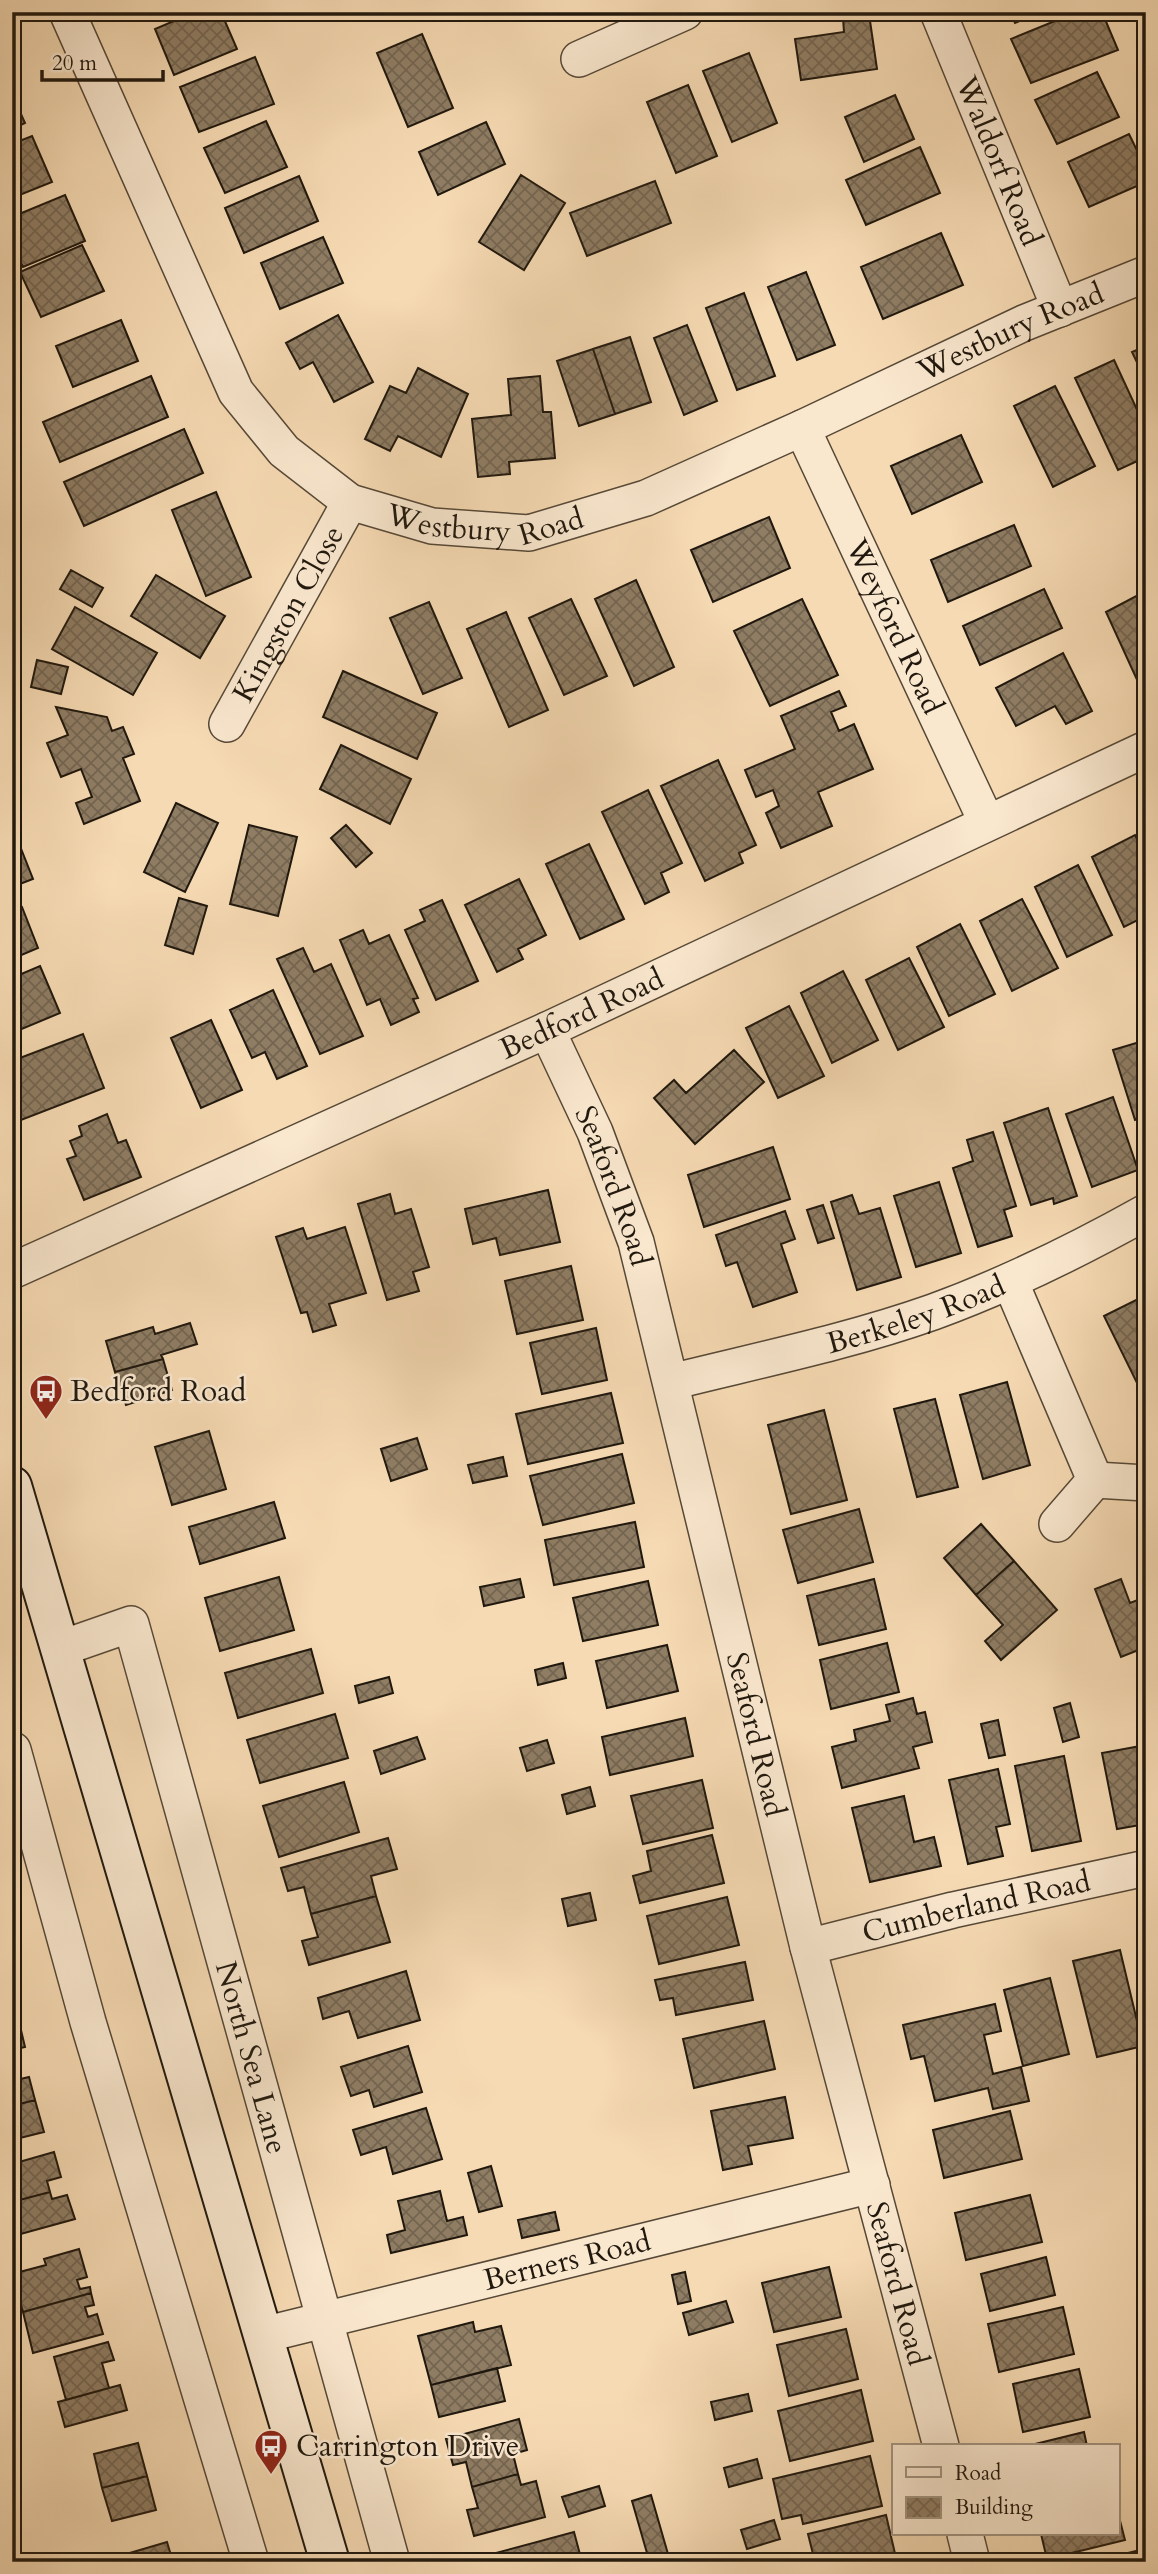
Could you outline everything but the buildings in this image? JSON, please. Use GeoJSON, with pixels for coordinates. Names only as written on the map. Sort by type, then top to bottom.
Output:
{"type":"FeatureCollection","features":[{"type":"Feature","properties":{"kind":"street","name":"Westbury Road"},"geometry":{"type":"LineString","coordinates":[[67,12],[236,392],[284,451],[350,502],[432,526],[528,533],[646,498],[1059,309],[1146,274]]}},
{"type":"Feature","properties":{"kind":"street"},"geometry":{"type":"LineString","coordinates":[[579,59],[685,12]]}},
{"type":"Feature","properties":{"kind":"street","name":"Waldorf Road"},"geometry":{"type":"LineString","coordinates":[[938,12],[1059,309]]}},
{"type":"Feature","properties":{"kind":"street","name":"Weyford Road"},"geometry":{"type":"LineString","coordinates":[[802,428],[987,823]]}},
{"type":"Feature","properties":{"kind":"street","name":"Kingston Close"},"geometry":{"type":"LineString","coordinates":[[227,724],[350,502]]}},
{"type":"Feature","properties":{"kind":"street","name":"Bedford Road"},"geometry":{"type":"LineString","coordinates":[[14,1263],[547,1030],[1146,749]]}},
{"type":"Feature","properties":{"kind":"street","name":"Seaford Road"},"geometry":{"type":"LineString","coordinates":[[547,1030],[595,1132],[636,1242],[808,1947],[940,2444]]}},
{"type":"Feature","properties":{"kind":"street","name":"Berkeley Road"},"geometry":{"type":"LineString","coordinates":[[671,1382],[846,1339],[933,1311],[1010,1281],[1146,1212]]}},
{"type":"Feature","properties":{"kind":"street"},"geometry":{"type":"LineString","coordinates":[[1010,1281],[1095,1480]]}},
{"type":"Feature","properties":{"kind":"street"},"geometry":{"type":"LineString","coordinates":[[1095,1480],[1146,1483]]}},
{"type":"Feature","properties":{"kind":"street"},"geometry":{"type":"LineString","coordinates":[[1057,1524],[1095,1480]]}},
{"type":"Feature","properties":{"kind":"street"},"geometry":{"type":"LineString","coordinates":[[12,1486],[330,2562]]}},
{"type":"Feature","properties":{"kind":"street","name":"North Sea Lane"},"geometry":{"type":"LineString","coordinates":[[62,1648],[131,1624],[392,2562]]}},
{"type":"Feature","properties":{"kind":"street"},"geometry":{"type":"LineString","coordinates":[[13,1750],[88,2022],[251,2562]]}},
{"type":"Feature","properties":{"kind":"street","name":"Cumberland Road"},"geometry":{"type":"LineString","coordinates":[[808,1947],[953,1910],[1146,1868]]}},
{"type":"Feature","properties":{"kind":"street","name":"Berners Road"},"geometry":{"type":"LineString","coordinates":[[263,2335],[872,2185]]}},
{"type":"Feature","properties":{"kind":"street"},"geometry":{"type":"LineString","coordinates":[[966,2536],[972,2562]]}},
{"type":"Feature","properties":{"kind":"place","name":"Bedford Road"},"geometry":{"type":"Point","coordinates":[46,1421]}},
{"type":"Feature","properties":{"kind":"place","name":"Carrington Drive"},"geometry":{"type":"Point","coordinates":[271,2476]}}]}
